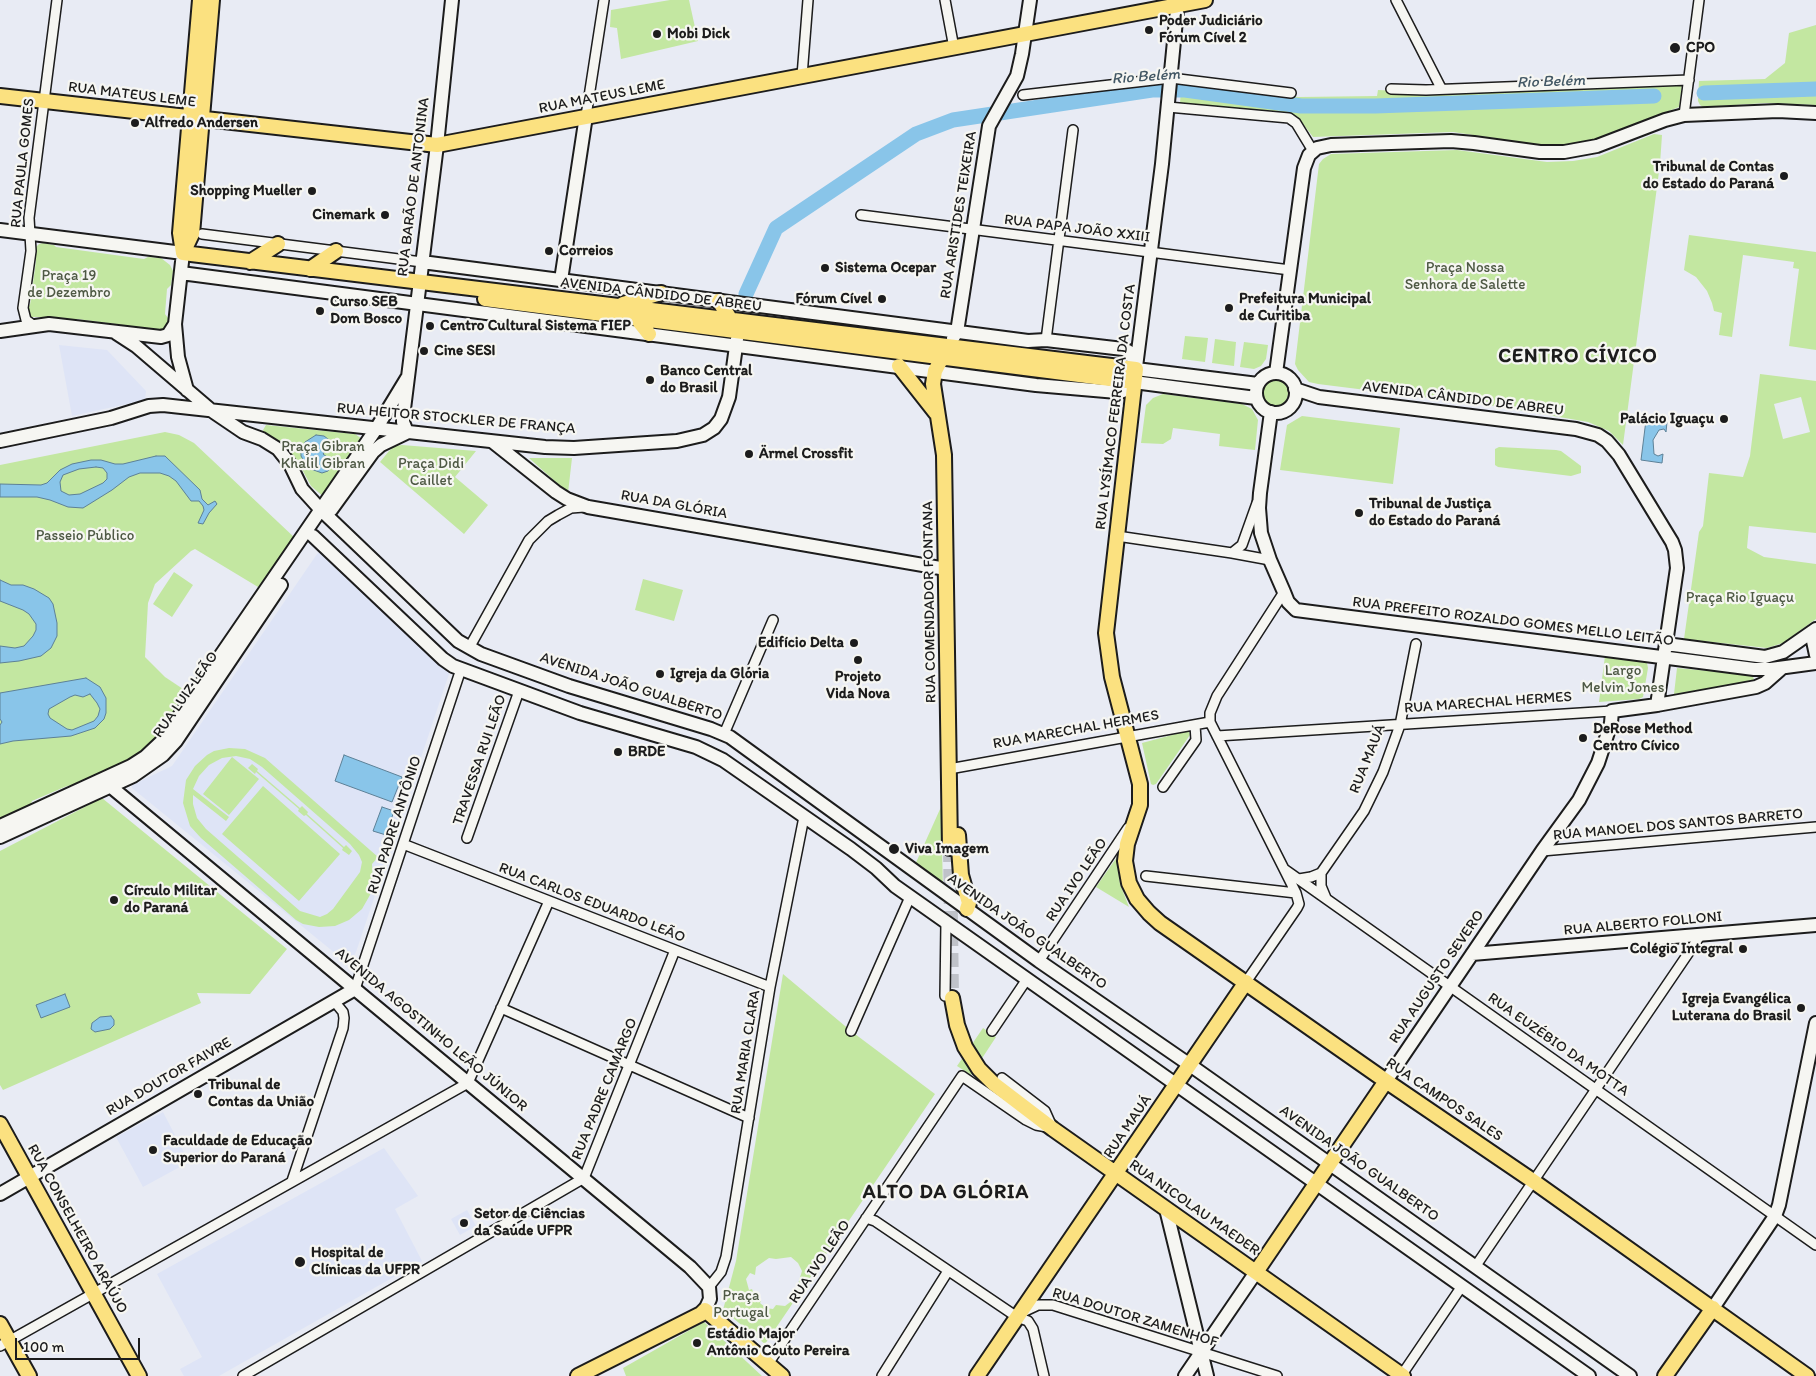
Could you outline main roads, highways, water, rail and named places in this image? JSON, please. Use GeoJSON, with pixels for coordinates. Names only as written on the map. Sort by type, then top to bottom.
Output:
{"type":"FeatureCollection","features":[{"type":"Feature","properties":{"kind":"main road","name":"RUA MATEUS LEME"},"geometry":{"type":"LineString","coordinates":[[0,96],[437,145],[954,48],[1178,2],[1205,0]]}},
{"type":"Feature","properties":{"kind":"main road"},"geometry":{"type":"LineString","coordinates":[[182,263],[192,234],[191,172],[206,1]]}},
{"type":"Feature","properties":{"kind":"main road"},"geometry":{"type":"LineString","coordinates":[[250,262],[278,244]]}},
{"type":"Feature","properties":{"kind":"main road"},"geometry":{"type":"LineString","coordinates":[[310,269],[336,251]]}},
{"type":"Feature","properties":{"kind":"main road","name":"AVENIDA CÂNDIDO DE ABREU"},"geometry":{"type":"LineString","coordinates":[[182,263],[250,262],[310,269],[418,292],[616,306],[735,332]]}},
{"type":"Feature","properties":{"kind":"main road","name":"AVENIDA CÂNDIDO DE ABREU"},"geometry":{"type":"LineString","coordinates":[[182,263],[735,332],[945,352],[1135,376]]}},
{"type":"Feature","properties":{"kind":"main road"},"geometry":{"type":"LineString","coordinates":[[616,306],[661,293]]}},
{"type":"Feature","properties":{"kind":"main road"},"geometry":{"type":"LineString","coordinates":[[719,301],[735,332]]}},
{"type":"Feature","properties":{"kind":"main road"},"geometry":{"type":"LineString","coordinates":[[555,321],[571,311]]}},
{"type":"Feature","properties":{"kind":"main road"},"geometry":{"type":"LineString","coordinates":[[637,319],[649,334]]}},
{"type":"Feature","properties":{"kind":"main road","name":"RUA COMENDADOR FONTANA"},"geometry":{"type":"LineString","coordinates":[[945,352],[935,371],[933,391],[944,454],[950,848]]}},
{"type":"Feature","properties":{"kind":"main road"},"geometry":{"type":"LineString","coordinates":[[899,366],[938,415]]}},
{"type":"Feature","properties":{"kind":"main road","name":"RUA LYSÍMACO FERREIRA DA COSTA"},"geometry":{"type":"LineString","coordinates":[[1135,376],[1107,618],[1107,647],[1112,678],[1140,784],[1141,798],[1137,815]]}},
{"type":"Feature","properties":{"kind":"main road"},"geometry":{"type":"LineString","coordinates":[[949,769],[958,787],[959,862],[964,889],[969,900],[967,910]]}},
{"type":"Feature","properties":{"kind":"main road","name":"RUA CAMPOS SALES"},"geometry":{"type":"LineString","coordinates":[[1137,815],[1125,861],[1127,875],[1137,899],[1160,923],[1386,1081],[1534,1181],[1807,1376]]}},
{"type":"Feature","properties":{"kind":"main road","name":"RUA MAUÁ"},"geometry":{"type":"LineString","coordinates":[[977,1376],[1246,982]]}},
{"type":"Feature","properties":{"kind":"main road","name":"RUA NICOLAU MAEDER"},"geometry":{"type":"LineString","coordinates":[[949,997],[960,1036],[972,1060],[994,1084],[1053,1129],[1402,1376]]}},
{"type":"Feature","properties":{"kind":"main road","name":"RUA AUGUSTO SEVERO"},"geometry":{"type":"LineString","coordinates":[[1256,1272],[1386,1081]]}},
{"type":"Feature","properties":{"kind":"main road","name":"RUA CONSELHEIRO ARAÚJO"},"geometry":{"type":"LineString","coordinates":[[0,1124],[140,1376]]}},
{"type":"Feature","properties":{"kind":"main road"},"geometry":{"type":"LineString","coordinates":[[1666,1376],[1713,1308]]}},
{"type":"Feature","properties":{"kind":"main road"},"geometry":{"type":"LineString","coordinates":[[578,1376],[701,1314],[705,1310],[782,1376]]}},
{"type":"Feature","properties":{"kind":"main road"},"geometry":{"type":"LineString","coordinates":[[0,1324],[5,1343],[29,1376]]}},
{"type":"Feature","properties":{"kind":"water"},"geometry":{"type":"Polygon","coordinates":[[[1646,420],[1667,422],[1666,432],[1664,429],[1659,430],[1653,440],[1654,454],[1658,456],[1663,454],[1662,463],[1641,460],[1646,420]]]}},
{"type":"Feature","properties":{"kind":"water"},"geometry":{"type":"Polygon","coordinates":[[[316,435],[324,436],[332,442],[323,454],[335,463],[328,471],[322,473],[308,468],[301,456],[305,442],[316,435]]]}},
{"type":"Feature","properties":{"kind":"water"},"geometry":{"type":"Polygon","coordinates":[[[156,456],[165,456],[200,490],[202,499],[208,505],[215,501],[217,504],[203,524],[198,523],[204,510],[203,506],[199,501],[191,501],[176,481],[160,473],[140,473],[129,477],[83,508],[68,507],[37,497],[0,497],[0,484],[41,485],[47,483],[60,470],[72,464],[101,460],[123,464],[156,456]],[[103,468],[79,469],[63,475],[60,482],[61,491],[69,495],[80,494],[103,483],[107,479],[107,473],[103,468]]]}},
{"type":"Feature","properties":{"kind":"water"},"geometry":{"type":"Polygon","coordinates":[[[0,580],[11,585],[23,585],[34,589],[49,598],[53,604],[57,623],[57,636],[51,648],[41,656],[0,663],[0,646],[15,648],[24,646],[33,636],[36,624],[29,614],[23,610],[0,601],[0,580]]]}},
{"type":"Feature","properties":{"kind":"water"},"geometry":{"type":"Polygon","coordinates":[[[86,678],[100,687],[106,698],[106,713],[104,719],[95,728],[71,736],[13,741],[0,744],[0,725],[2,722],[0,719],[0,693],[86,678]],[[90,694],[83,697],[75,695],[49,709],[48,714],[50,718],[67,729],[72,730],[94,721],[100,709],[90,694]]]}},
{"type":"Feature","properties":{"kind":"water"},"geometry":{"type":"Polygon","coordinates":[[[344,755],[402,777],[392,802],[335,781],[344,755]]]}},
{"type":"Feature","properties":{"kind":"water"},"geometry":{"type":"Polygon","coordinates":[[[382,807],[394,811],[386,835],[373,831],[382,807]]]}},
{"type":"Feature","properties":{"kind":"water"},"geometry":{"type":"Polygon","coordinates":[[[65,994],[70,1007],[41,1018],[36,1005],[65,994]]]}},
{"type":"Feature","properties":{"kind":"water"},"geometry":{"type":"Polygon","coordinates":[[[111,1016],[114,1020],[114,1025],[110,1029],[95,1032],[91,1029],[92,1023],[100,1017],[111,1016]]]}},
{"type":"Feature","properties":{"kind":"waterway","name":"Rio Belém"},"geometry":{"type":"LineString","coordinates":[[1704,93],[1816,89]]}},
{"type":"Feature","properties":{"kind":"waterway","name":"Rio Belém"},"geometry":{"type":"LineString","coordinates":[[746,294],[776,228],[916,134],[953,120],[1152,90],[1185,90],[1301,106],[1375,106],[1654,96]]}},
{"type":"Feature","properties":{"kind":"tunnel"},"geometry":{"type":"LineString","coordinates":[[950,848],[952,998]]}},
{"type":"Feature","properties":{"kind":"place","name":"Poder Judiciário Fórum Cível 2"},"geometry":{"type":"Point","coordinates":[1149,30]}},
{"type":"Feature","properties":{"kind":"place","name":"Mobi Dick"},"geometry":{"type":"Point","coordinates":[657,34]}},
{"type":"Feature","properties":{"kind":"place","name":"CPO"},"geometry":{"type":"Point","coordinates":[1675,48]}},
{"type":"Feature","properties":{"kind":"place","name":"Alfredo Andersen"},"geometry":{"type":"Point","coordinates":[135,123]}},
{"type":"Feature","properties":{"kind":"place","name":"Tribunal de Contas do Estado do Paraná"},"geometry":{"type":"Point","coordinates":[1784,176]}},
{"type":"Feature","properties":{"kind":"place","name":"Shopping Mueller"},"geometry":{"type":"Point","coordinates":[312,191]}},
{"type":"Feature","properties":{"kind":"place","name":"Cinemark"},"geometry":{"type":"Point","coordinates":[385,215]}},
{"type":"Feature","properties":{"kind":"place","name":"Correios"},"geometry":{"type":"Point","coordinates":[549,251]}},
{"type":"Feature","properties":{"kind":"place","name":"Sistema Ocepar"},"geometry":{"type":"Point","coordinates":[825,268]}},
{"type":"Feature","properties":{"kind":"place","name":"Fórum Cível"},"geometry":{"type":"Point","coordinates":[882,299]}},
{"type":"Feature","properties":{"kind":"place","name":"Prefeitura Municipal de Curitiba"},"geometry":{"type":"Point","coordinates":[1229,308]}},
{"type":"Feature","properties":{"kind":"place","name":"Curso SEB Dom Bosco"},"geometry":{"type":"Point","coordinates":[320,311]}},
{"type":"Feature","properties":{"kind":"place","name":"Centro Cultural Sistema FIEP"},"geometry":{"type":"Point","coordinates":[430,326]}},
{"type":"Feature","properties":{"kind":"place","name":"Cine SESI"},"geometry":{"type":"Point","coordinates":[424,351]}},
{"type":"Feature","properties":{"kind":"place","name":"Banco Central do Brasil"},"geometry":{"type":"Point","coordinates":[650,380]}},
{"type":"Feature","properties":{"kind":"place","name":"Palácio Iguaçu"},"geometry":{"type":"Point","coordinates":[1724,419]}},
{"type":"Feature","properties":{"kind":"place","name":"Ärmel Crossfit"},"geometry":{"type":"Point","coordinates":[749,454]}},
{"type":"Feature","properties":{"kind":"place","name":"Tribunal de Justiça do Estado do Paraná"},"geometry":{"type":"Point","coordinates":[1359,513]}},
{"type":"Feature","properties":{"kind":"place","name":"Edifício Delta"},"geometry":{"type":"Point","coordinates":[854,643]}},
{"type":"Feature","properties":{"kind":"place","name":"Projeto Vida Nova"},"geometry":{"type":"Point","coordinates":[858,660]}},
{"type":"Feature","properties":{"kind":"place","name":"Igreja da Glória"},"geometry":{"type":"Point","coordinates":[660,674]}},
{"type":"Feature","properties":{"kind":"place","name":"DeRose Method Centro Cívico"},"geometry":{"type":"Point","coordinates":[1583,738]}},
{"type":"Feature","properties":{"kind":"place","name":"BRDE"},"geometry":{"type":"Point","coordinates":[618,752]}},
{"type":"Feature","properties":{"kind":"place","name":"Viva Imagem"},"geometry":{"type":"Point","coordinates":[894,849]}},
{"type":"Feature","properties":{"kind":"place","name":"Círculo Militar do Paraná"},"geometry":{"type":"Point","coordinates":[114,900]}},
{"type":"Feature","properties":{"kind":"place","name":"Colégio Integral"},"geometry":{"type":"Point","coordinates":[1743,949]}},
{"type":"Feature","properties":{"kind":"place","name":"Igreja Evangélica Luterana do Brasil"},"geometry":{"type":"Point","coordinates":[1801,1008]}},
{"type":"Feature","properties":{"kind":"place","name":"Tribunal de Contas da União"},"geometry":{"type":"Point","coordinates":[198,1094]}},
{"type":"Feature","properties":{"kind":"place","name":"Faculdade de Educação Superior do Paraná"},"geometry":{"type":"Point","coordinates":[153,1150]}},
{"type":"Feature","properties":{"kind":"place","name":"Setor de Ciências da Saúde UFPR"},"geometry":{"type":"Point","coordinates":[464,1223]}},
{"type":"Feature","properties":{"kind":"place","name":"Hospital de Clínicas da UFPR"},"geometry":{"type":"Point","coordinates":[300,1262]}},
{"type":"Feature","properties":{"kind":"place","name":"Estádio Major Antônio Couto Pereira"},"geometry":{"type":"Point","coordinates":[697,1343]}},
{"type":"Feature","properties":{"kind":"district","name":"CENTRO CÍVICO"},"geometry":{"type":"Point","coordinates":[1578,357]}},
{"type":"Feature","properties":{"kind":"district","name":"ALTO DA GLÓRIA"},"geometry":{"type":"Point","coordinates":[946,1193]}},
{"type":"Feature","properties":{"kind":"park label","name":"Praça Nossa Senhora de Salette"},"geometry":{"type":"Point","coordinates":[1465,276]}},
{"type":"Feature","properties":{"kind":"park label","name":"Praça 19 de Dezembro"},"geometry":{"type":"Point","coordinates":[69,284]}},
{"type":"Feature","properties":{"kind":"park label","name":"Praça Gibran Khalil Gibran"},"geometry":{"type":"Point","coordinates":[323,456]}},
{"type":"Feature","properties":{"kind":"park label","name":"Praça Didi Caillet"},"geometry":{"type":"Point","coordinates":[431,472]}},
{"type":"Feature","properties":{"kind":"park label","name":"Passeio Público"},"geometry":{"type":"Point","coordinates":[85,536]}},
{"type":"Feature","properties":{"kind":"park label","name":"Praça Rio Iguaçu"},"geometry":{"type":"Point","coordinates":[1740,598]}},
{"type":"Feature","properties":{"kind":"park label","name":"Largo Melvin Jones"},"geometry":{"type":"Point","coordinates":[1623,680]}},
{"type":"Feature","properties":{"kind":"park label","name":"Praça Portugal"},"geometry":{"type":"Point","coordinates":[741,1304]}}]}
